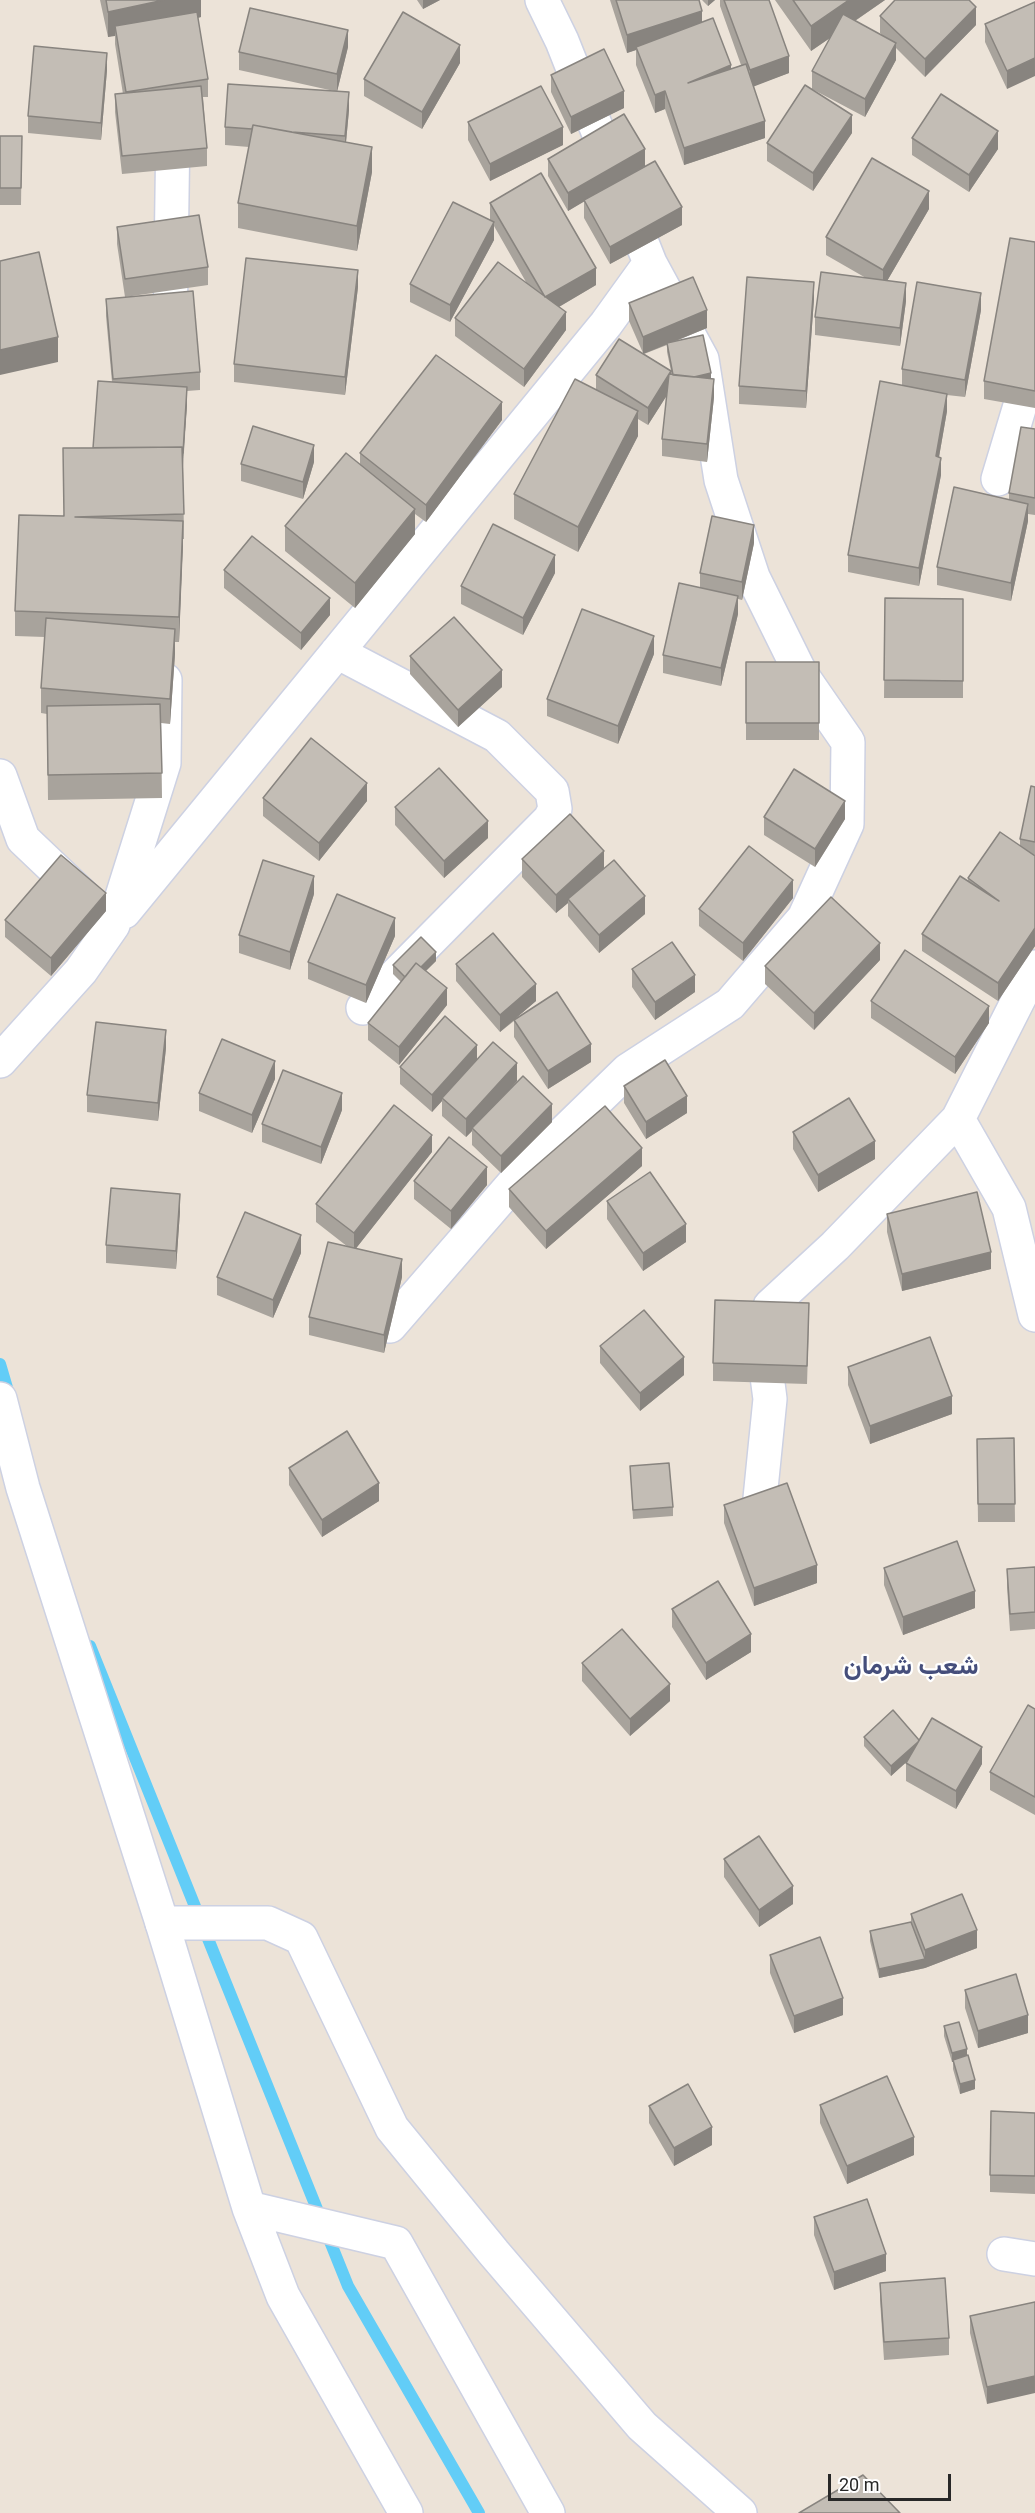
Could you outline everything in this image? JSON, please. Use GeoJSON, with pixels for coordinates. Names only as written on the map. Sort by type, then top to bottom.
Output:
{"type":"FeatureCollection","features":[{"type":"Feature","properties":{"kind":"street"},"geometry":{"type":"LineString","coordinates":[[390,1326],[526,1169],[628,1070],[730,1004],[804,918],[847,824],[849,742],[801,674],[753,577],[721,480],[702,358],[650,263],[562,41],[542,0]]}},
{"type":"Feature","properties":{"kind":"street"},"geometry":{"type":"LineString","coordinates":[[170,371],[174,98]]}},
{"type":"Feature","properties":{"kind":"street"},"geometry":{"type":"LineString","coordinates":[[0,1061],[81,972],[113,925],[606,324],[650,263]]}},
{"type":"Feature","properties":{"kind":"street"},"geometry":{"type":"LineString","coordinates":[[998,479],[1028,379],[1035,368]]}},
{"type":"Feature","properties":{"kind":"street"},"geometry":{"type":"LineString","coordinates":[[337,652],[497,736],[552,791],[555,809],[550,819],[363,1008]]}},
{"type":"Feature","properties":{"kind":"street"},"geometry":{"type":"LineString","coordinates":[[113,925],[164,763],[166,656]]}},
{"type":"Feature","properties":{"kind":"street"},"geometry":{"type":"LineString","coordinates":[[0,776],[23,839],[113,925]]}},
{"type":"Feature","properties":{"kind":"street"},"geometry":{"type":"LineString","coordinates":[[752,1569],[770,1399],[762,1338],[770,1306],[835,1246],[957,1119],[1035,967]]}},
{"type":"Feature","properties":{"kind":"street"},"geometry":{"type":"LineString","coordinates":[[957,1119],[1009,1208],[1035,1315]]}},
{"type":"Feature","properties":{"kind":"street"},"geometry":{"type":"LineString","coordinates":[[0,1399],[23,1488],[162,1923],[249,2208],[283,2296],[406,2513]]}},
{"type":"Feature","properties":{"kind":"street"},"geometry":{"type":"LineString","coordinates":[[162,1923],[268,1923],[301,1938],[392,2128],[494,2253],[642,2426],[740,2513]]}},
{"type":"Feature","properties":{"kind":"street"},"geometry":{"type":"LineString","coordinates":[[249,2208],[396,2243],[548,2513]]}},
{"type":"Feature","properties":{"kind":"building"},"geometry":{"type":"Polygon","coordinates":[[[106,0],[164,0],[108,12],[106,0]]]}},
{"type":"Feature","properties":{"kind":"building"},"geometry":{"type":"Polygon","coordinates":[[[616,0],[699,0],[702,11],[627,35],[616,0]]]}},
{"type":"Feature","properties":{"kind":"building"},"geometry":{"type":"Polygon","coordinates":[[[724,0],[769,0],[789,56],[750,70],[724,0]]]}},
{"type":"Feature","properties":{"kind":"building"},"geometry":{"type":"Polygon","coordinates":[[[793,0],[849,0],[811,26],[793,0]]]}},
{"type":"Feature","properties":{"kind":"building"},"geometry":{"type":"Polygon","coordinates":[[[895,0],[969,0],[976,7],[925,59],[880,16],[895,0]]]}},
{"type":"Feature","properties":{"kind":"building"},"geometry":{"type":"Polygon","coordinates":[[[1035,2],[1035,58],[1007,71],[985,24],[1035,2]]]}},
{"type":"Feature","properties":{"kind":"building"},"geometry":{"type":"Polygon","coordinates":[[[250,8],[348,30],[337,74],[239,52],[250,8]]]}},
{"type":"Feature","properties":{"kind":"building"},"geometry":{"type":"Polygon","coordinates":[[[197,12],[208,79],[126,92],[115,26],[197,12]]]}},
{"type":"Feature","properties":{"kind":"building"},"geometry":{"type":"Polygon","coordinates":[[[403,12],[460,45],[422,112],[364,79],[403,12]]]}},
{"type":"Feature","properties":{"kind":"building"},"geometry":{"type":"Polygon","coordinates":[[[843,14],[896,43],[865,99],[812,71],[843,14]]]}},
{"type":"Feature","properties":{"kind":"building"},"geometry":{"type":"Polygon","coordinates":[[[713,18],[731,65],[688,83],[746,64],[765,121],[684,148],[665,91],[655,95],[636,47],[713,18]]]}},
{"type":"Feature","properties":{"kind":"building"},"geometry":{"type":"Polygon","coordinates":[[[34,46],[107,53],[101,123],[28,116],[34,46]]]}},
{"type":"Feature","properties":{"kind":"building"},"geometry":{"type":"Polygon","coordinates":[[[604,49],[624,91],[571,117],[551,75],[604,49]]]}},
{"type":"Feature","properties":{"kind":"building"},"geometry":{"type":"Polygon","coordinates":[[[228,84],[349,92],[345,136],[292,132],[253,125],[252,129],[225,127],[228,84]]]}},
{"type":"Feature","properties":{"kind":"building"},"geometry":{"type":"Polygon","coordinates":[[[805,85],[852,115],[813,173],[767,143],[805,85]]]}},
{"type":"Feature","properties":{"kind":"building"},"geometry":{"type":"Polygon","coordinates":[[[201,86],[207,148],[122,156],[115,94],[201,86]]]}},
{"type":"Feature","properties":{"kind":"building"},"geometry":{"type":"Polygon","coordinates":[[[541,86],[563,127],[490,164],[468,122],[541,86]]]}},
{"type":"Feature","properties":{"kind":"building"},"geometry":{"type":"Polygon","coordinates":[[[941,94],[998,131],[969,175],[912,138],[941,94]]]}},
{"type":"Feature","properties":{"kind":"building"},"geometry":{"type":"Polygon","coordinates":[[[624,114],[645,149],[568,193],[548,159],[624,114]]]}},
{"type":"Feature","properties":{"kind":"building"},"geometry":{"type":"Polygon","coordinates":[[[253,125],[372,147],[357,226],[238,203],[253,125]]]}},
{"type":"Feature","properties":{"kind":"building"},"geometry":{"type":"Polygon","coordinates":[[[0,136],[22,136],[21,188],[0,188],[0,136]]]}},
{"type":"Feature","properties":{"kind":"building"},"geometry":{"type":"Polygon","coordinates":[[[872,158],[929,191],[883,270],[826,237],[872,158]]]}},
{"type":"Feature","properties":{"kind":"building"},"geometry":{"type":"Polygon","coordinates":[[[655,161],[682,207],[610,247],[584,200],[655,161]]]}},
{"type":"Feature","properties":{"kind":"building"},"geometry":{"type":"Polygon","coordinates":[[[541,173],[596,268],[545,297],[490,203],[541,173]]]}},
{"type":"Feature","properties":{"kind":"building"},"geometry":{"type":"Polygon","coordinates":[[[453,202],[494,222],[450,305],[410,284],[453,202]]]}},
{"type":"Feature","properties":{"kind":"building"},"geometry":{"type":"Polygon","coordinates":[[[199,215],[208,267],[125,279],[117,227],[199,215]]]}},
{"type":"Feature","properties":{"kind":"building"},"geometry":{"type":"Polygon","coordinates":[[[1010,238],[1035,242],[1035,391],[984,381],[1010,238]]]}},
{"type":"Feature","properties":{"kind":"building"},"geometry":{"type":"Polygon","coordinates":[[[39,252],[58,337],[0,350],[0,261],[39,252]]]}},
{"type":"Feature","properties":{"kind":"building"},"geometry":{"type":"Polygon","coordinates":[[[246,258],[358,270],[345,377],[234,364],[246,258]]]}},
{"type":"Feature","properties":{"kind":"building"},"geometry":{"type":"Polygon","coordinates":[[[498,262],[566,312],[524,369],[455,318],[498,262]]]}},
{"type":"Feature","properties":{"kind":"building"},"geometry":{"type":"Polygon","coordinates":[[[821,272],[906,283],[900,328],[815,317],[821,272]]]}},
{"type":"Feature","properties":{"kind":"building"},"geometry":{"type":"Polygon","coordinates":[[[693,277],[707,310],[643,337],[629,303],[693,277]]]}},
{"type":"Feature","properties":{"kind":"building"},"geometry":{"type":"Polygon","coordinates":[[[747,277],[814,282],[806,391],[739,386],[747,277]]]}},
{"type":"Feature","properties":{"kind":"building"},"geometry":{"type":"Polygon","coordinates":[[[917,282],[981,293],[965,380],[902,369],[917,282]]]}},
{"type":"Feature","properties":{"kind":"building"},"geometry":{"type":"Polygon","coordinates":[[[193,291],[200,372],[113,379],[106,299],[193,291]]]}},
{"type":"Feature","properties":{"kind":"building"},"geometry":{"type":"Polygon","coordinates":[[[703,335],[711,373],[694,377],[673,375],[667,343],[703,335]]]}},
{"type":"Feature","properties":{"kind":"building"},"geometry":{"type":"Polygon","coordinates":[[[619,339],[671,371],[648,408],[596,375],[619,339]]]}},
{"type":"Feature","properties":{"kind":"building"},"geometry":{"type":"Polygon","coordinates":[[[436,355],[502,402],[426,505],[360,453],[436,355]]]}},
{"type":"Feature","properties":{"kind":"building"},"geometry":{"type":"Polygon","coordinates":[[[669,374],[714,379],[707,444],[662,439],[669,374]]]}},
{"type":"Feature","properties":{"kind":"building"},"geometry":{"type":"Polygon","coordinates":[[[575,379],[638,411],[578,527],[514,494],[575,379]]]}},
{"type":"Feature","properties":{"kind":"building"},"geometry":{"type":"Polygon","coordinates":[[[98,381],[187,387],[183,453],[182,447],[93,448],[98,381]]]}},
{"type":"Feature","properties":{"kind":"building"},"geometry":{"type":"Polygon","coordinates":[[[880,381],[947,394],[936,456],[941,458],[919,568],[848,555],[880,381]]]}},
{"type":"Feature","properties":{"kind":"building"},"geometry":{"type":"Polygon","coordinates":[[[253,426],[314,445],[303,482],[241,464],[253,426]]]}},
{"type":"Feature","properties":{"kind":"building"},"geometry":{"type":"Polygon","coordinates":[[[1021,427],[1035,429],[1035,498],[1009,493],[1021,427]]]}},
{"type":"Feature","properties":{"kind":"building"},"geometry":{"type":"Polygon","coordinates":[[[182,447],[184,514],[75,517],[183,521],[179,617],[15,611],[19,515],[64,516],[63,448],[182,447]]]}},
{"type":"Feature","properties":{"kind":"building"},"geometry":{"type":"Polygon","coordinates":[[[346,453],[415,509],[355,583],[285,526],[346,453]]]}},
{"type":"Feature","properties":{"kind":"building"},"geometry":{"type":"Polygon","coordinates":[[[954,487],[1028,504],[1011,583],[937,567],[954,487]]]}},
{"type":"Feature","properties":{"kind":"building"},"geometry":{"type":"Polygon","coordinates":[[[712,516],[754,525],[742,582],[700,573],[712,516]]]}},
{"type":"Feature","properties":{"kind":"building"},"geometry":{"type":"Polygon","coordinates":[[[493,524],[555,555],[523,618],[461,586],[493,524]]]}},
{"type":"Feature","properties":{"kind":"building"},"geometry":{"type":"Polygon","coordinates":[[[252,536],[330,598],[301,633],[224,570],[252,536]]]}},
{"type":"Feature","properties":{"kind":"building"},"geometry":{"type":"Polygon","coordinates":[[[679,583],[738,596],[721,668],[663,655],[679,583]]]}},
{"type":"Feature","properties":{"kind":"building"},"geometry":{"type":"Polygon","coordinates":[[[885,598],[963,599],[963,681],[884,680],[885,598]]]}},
{"type":"Feature","properties":{"kind":"building"},"geometry":{"type":"Polygon","coordinates":[[[582,609],[654,636],[618,726],[547,699],[582,609]]]}},
{"type":"Feature","properties":{"kind":"building"},"geometry":{"type":"Polygon","coordinates":[[[454,617],[502,670],[458,710],[410,656],[454,617]]]}},
{"type":"Feature","properties":{"kind":"building"},"geometry":{"type":"Polygon","coordinates":[[[46,618],[175,629],[170,699],[41,688],[46,618]]]}},
{"type":"Feature","properties":{"kind":"building"},"geometry":{"type":"Polygon","coordinates":[[[746,662],[819,662],[819,723],[746,723],[746,662]]]}},
{"type":"Feature","properties":{"kind":"building"},"geometry":{"type":"Polygon","coordinates":[[[160,704],[162,773],[48,775],[47,706],[160,704]]]}},
{"type":"Feature","properties":{"kind":"building"},"geometry":{"type":"Polygon","coordinates":[[[311,738],[367,783],[319,843],[263,798],[311,738]]]}},
{"type":"Feature","properties":{"kind":"building"},"geometry":{"type":"Polygon","coordinates":[[[439,768],[488,821],[444,861],[395,807],[439,768]]]}},
{"type":"Feature","properties":{"kind":"building"},"geometry":{"type":"Polygon","coordinates":[[[794,769],[845,801],[815,849],[764,817],[794,769]]]}},
{"type":"Feature","properties":{"kind":"building"},"geometry":{"type":"Polygon","coordinates":[[[1031,786],[1035,787],[1035,842],[1020,839],[1031,786]]]}},
{"type":"Feature","properties":{"kind":"building"},"geometry":{"type":"Polygon","coordinates":[[[570,814],[604,851],[556,895],[522,859],[570,814]]]}},
{"type":"Feature","properties":{"kind":"building"},"geometry":{"type":"Polygon","coordinates":[[[1000,832],[1035,856],[1035,928],[998,983],[922,934],[960,876],[999,901],[968,878],[1000,832]]]}},
{"type":"Feature","properties":{"kind":"building"},"geometry":{"type":"Polygon","coordinates":[[[749,846],[793,880],[743,943],[699,909],[749,846]]]}},
{"type":"Feature","properties":{"kind":"building"},"geometry":{"type":"Polygon","coordinates":[[[61,855],[106,893],[51,958],[5,920],[61,855]]]}},
{"type":"Feature","properties":{"kind":"building"},"geometry":{"type":"Polygon","coordinates":[[[263,860],[314,876],[290,952],[239,935],[263,860]]]}},
{"type":"Feature","properties":{"kind":"building"},"geometry":{"type":"Polygon","coordinates":[[[614,860],[645,896],[599,935],[568,899],[614,860]]]}},
{"type":"Feature","properties":{"kind":"building"},"geometry":{"type":"Polygon","coordinates":[[[337,894],[395,918],[366,985],[308,962],[337,894]]]}},
{"type":"Feature","properties":{"kind":"building"},"geometry":{"type":"Polygon","coordinates":[[[831,897],[880,943],[814,1013],[765,966],[831,897]]]}},
{"type":"Feature","properties":{"kind":"building"},"geometry":{"type":"Polygon","coordinates":[[[493,933],[536,984],[500,1015],[456,964],[493,933]]]}},
{"type":"Feature","properties":{"kind":"building"},"geometry":{"type":"Polygon","coordinates":[[[421,937],[436,952],[421,967],[416,963],[405,977],[393,965],[421,937]]]}},
{"type":"Feature","properties":{"kind":"building"},"geometry":{"type":"Polygon","coordinates":[[[672,942],[695,975],[655,1002],[632,969],[672,942]]]}},
{"type":"Feature","properties":{"kind":"building"},"geometry":{"type":"Polygon","coordinates":[[[905,950],[989,1006],[955,1057],[871,1001],[905,950]]]}},
{"type":"Feature","properties":{"kind":"building"},"geometry":{"type":"Polygon","coordinates":[[[416,963],[447,988],[399,1047],[368,1023],[416,963]]]}},
{"type":"Feature","properties":{"kind":"building"},"geometry":{"type":"Polygon","coordinates":[[[557,992],[591,1044],[548,1071],[514,1020],[557,992]]]}},
{"type":"Feature","properties":{"kind":"building"},"geometry":{"type":"Polygon","coordinates":[[[445,1016],[477,1045],[432,1095],[400,1067],[445,1016]]]}},
{"type":"Feature","properties":{"kind":"building"},"geometry":{"type":"Polygon","coordinates":[[[96,1022],[166,1030],[158,1103],[87,1095],[96,1022]]]}},
{"type":"Feature","properties":{"kind":"building"},"geometry":{"type":"Polygon","coordinates":[[[222,1039],[275,1061],[252,1115],[199,1093],[222,1039]]]}},
{"type":"Feature","properties":{"kind":"building"},"geometry":{"type":"Polygon","coordinates":[[[493,1042],[517,1063],[466,1119],[442,1098],[493,1042]]]}},
{"type":"Feature","properties":{"kind":"building"},"geometry":{"type":"Polygon","coordinates":[[[665,1060],[687,1096],[646,1122],[624,1086],[665,1060]]]}},
{"type":"Feature","properties":{"kind":"building"},"geometry":{"type":"Polygon","coordinates":[[[283,1070],[342,1093],[321,1147],[262,1124],[283,1070]]]}},
{"type":"Feature","properties":{"kind":"building"},"geometry":{"type":"Polygon","coordinates":[[[523,1076],[552,1104],[501,1156],[472,1128],[523,1076]]]}},
{"type":"Feature","properties":{"kind":"building"},"geometry":{"type":"Polygon","coordinates":[[[849,1098],[875,1141],[818,1175],[793,1132],[849,1098]]]}},
{"type":"Feature","properties":{"kind":"building"},"geometry":{"type":"Polygon","coordinates":[[[394,1105],[432,1135],[354,1233],[316,1204],[394,1105]]]}},
{"type":"Feature","properties":{"kind":"building"},"geometry":{"type":"Polygon","coordinates":[[[605,1106],[642,1148],[546,1231],[509,1189],[605,1106]]]}},
{"type":"Feature","properties":{"kind":"building"},"geometry":{"type":"Polygon","coordinates":[[[449,1137],[487,1167],[451,1211],[414,1181],[449,1137]]]}},
{"type":"Feature","properties":{"kind":"building"},"geometry":{"type":"Polygon","coordinates":[[[650,1172],[686,1224],[643,1253],[607,1201],[650,1172]]]}},
{"type":"Feature","properties":{"kind":"building"},"geometry":{"type":"Polygon","coordinates":[[[111,1188],[180,1194],[176,1251],[106,1245],[111,1188]]]}},
{"type":"Feature","properties":{"kind":"building"},"geometry":{"type":"Polygon","coordinates":[[[977,1192],[991,1252],[902,1274],[887,1214],[977,1192]]]}},
{"type":"Feature","properties":{"kind":"building"},"geometry":{"type":"Polygon","coordinates":[[[245,1212],[301,1235],[273,1300],[217,1277],[245,1212]]]}},
{"type":"Feature","properties":{"kind":"building"},"geometry":{"type":"Polygon","coordinates":[[[328,1242],[402,1259],[384,1335],[309,1317],[328,1242]]]}},
{"type":"Feature","properties":{"kind":"building"},"geometry":{"type":"Polygon","coordinates":[[[715,1300],[809,1303],[807,1366],[713,1363],[715,1300]]]}},
{"type":"Feature","properties":{"kind":"building"},"geometry":{"type":"Polygon","coordinates":[[[644,1310],[684,1357],[640,1393],[600,1346],[644,1310]]]}},
{"type":"Feature","properties":{"kind":"building"},"geometry":{"type":"Polygon","coordinates":[[[930,1337],[952,1396],[870,1426],[848,1367],[930,1337]]]}},
{"type":"Feature","properties":{"kind":"building"},"geometry":{"type":"Polygon","coordinates":[[[347,1431],[379,1483],[322,1520],[289,1468],[347,1431]]]}},
{"type":"Feature","properties":{"kind":"building"},"geometry":{"type":"Polygon","coordinates":[[[1014,1438],[1015,1504],[978,1504],[977,1439],[1014,1438]]]}},
{"type":"Feature","properties":{"kind":"building"},"geometry":{"type":"Polygon","coordinates":[[[669,1463],[673,1507],[633,1510],[630,1466],[669,1463]]]}},
{"type":"Feature","properties":{"kind":"building"},"geometry":{"type":"Polygon","coordinates":[[[787,1483],[817,1565],[754,1588],[724,1505],[787,1483]]]}},
{"type":"Feature","properties":{"kind":"building"},"geometry":{"type":"Polygon","coordinates":[[[957,1541],[975,1591],[903,1617],[884,1568],[957,1541]]]}},
{"type":"Feature","properties":{"kind":"building"},"geometry":{"type":"Polygon","coordinates":[[[1035,1567],[1035,1612],[1010,1614],[1007,1569],[1035,1567]]]}},
{"type":"Feature","properties":{"kind":"building"},"geometry":{"type":"Polygon","coordinates":[[[718,1581],[751,1634],[706,1663],[672,1609],[718,1581]]]}},
{"type":"Feature","properties":{"kind":"building"},"geometry":{"type":"Polygon","coordinates":[[[622,1629],[670,1684],[630,1719],[582,1663],[622,1629]]]}},
{"type":"Feature","properties":{"kind":"building"},"geometry":{"type":"Polygon","coordinates":[[[1028,1705],[1035,1709],[1035,1797],[990,1772],[1028,1705]]]}},
{"type":"Feature","properties":{"kind":"building"},"geometry":{"type":"Polygon","coordinates":[[[893,1710],[919,1740],[891,1766],[864,1737],[893,1710]]]}},
{"type":"Feature","properties":{"kind":"building"},"geometry":{"type":"Polygon","coordinates":[[[932,1718],[982,1747],[956,1791],[906,1763],[932,1718]]]}},
{"type":"Feature","properties":{"kind":"building"},"geometry":{"type":"Polygon","coordinates":[[[759,1836],[793,1886],[759,1910],[724,1859],[759,1836]]]}},
{"type":"Feature","properties":{"kind":"building"},"geometry":{"type":"Polygon","coordinates":[[[962,1894],[977,1930],[925,1950],[911,1914],[962,1894]]]}},
{"type":"Feature","properties":{"kind":"building"},"geometry":{"type":"Polygon","coordinates":[[[911,1922],[925,1959],[879,1969],[870,1931],[911,1922]]]}},
{"type":"Feature","properties":{"kind":"building"},"geometry":{"type":"Polygon","coordinates":[[[820,1937],[843,1998],[794,2016],[770,1955],[820,1937]]]}},
{"type":"Feature","properties":{"kind":"building"},"geometry":{"type":"Polygon","coordinates":[[[1016,1974],[1028,2015],[978,2031],[965,1990],[1016,1974]]]}},
{"type":"Feature","properties":{"kind":"building"},"geometry":{"type":"Polygon","coordinates":[[[959,2022],[967,2049],[952,2053],[944,2026],[959,2022]]]}},
{"type":"Feature","properties":{"kind":"building"},"geometry":{"type":"Polygon","coordinates":[[[968,2055],[975,2080],[960,2084],[953,2060],[968,2055]]]}},
{"type":"Feature","properties":{"kind":"building"},"geometry":{"type":"Polygon","coordinates":[[[887,2076],[914,2137],[847,2166],[820,2105],[887,2076]]]}},
{"type":"Feature","properties":{"kind":"building"},"geometry":{"type":"Polygon","coordinates":[[[688,2084],[712,2127],[674,2148],[649,2106],[688,2084]]]}},
{"type":"Feature","properties":{"kind":"building"},"geometry":{"type":"Polygon","coordinates":[[[991,2111],[1035,2113],[1035,2176],[990,2175],[991,2111]]]}},
{"type":"Feature","properties":{"kind":"building"},"geometry":{"type":"Polygon","coordinates":[[[867,2199],[886,2254],[834,2272],[814,2217],[867,2199]]]}},
{"type":"Feature","properties":{"kind":"building"},"geometry":{"type":"Polygon","coordinates":[[[945,2278],[949,2338],[884,2342],[880,2283],[945,2278]]]}},
{"type":"Feature","properties":{"kind":"building"},"geometry":{"type":"Polygon","coordinates":[[[1035,2302],[1035,2376],[987,2387],[970,2316],[1035,2302]]]}},
{"type":"Feature","properties":{"kind":"building"},"geometry":{"type":"Polygon","coordinates":[[[863,2475],[900,2513],[799,2513],[863,2475]]]}},
{"type":"Feature","properties":{"kind":"waterway"},"geometry":{"type":"LineString","coordinates":[[0,1364],[10,1398]]}},
{"type":"Feature","properties":{"kind":"waterway"},"geometry":{"type":"LineString","coordinates":[[90,1646],[348,2286],[479,2513]]}},
{"type":"Feature","properties":{"kind":"district","name":"شعب شرمان"},"geometry":{"type":"Point","coordinates":[911,1667]}}]}
